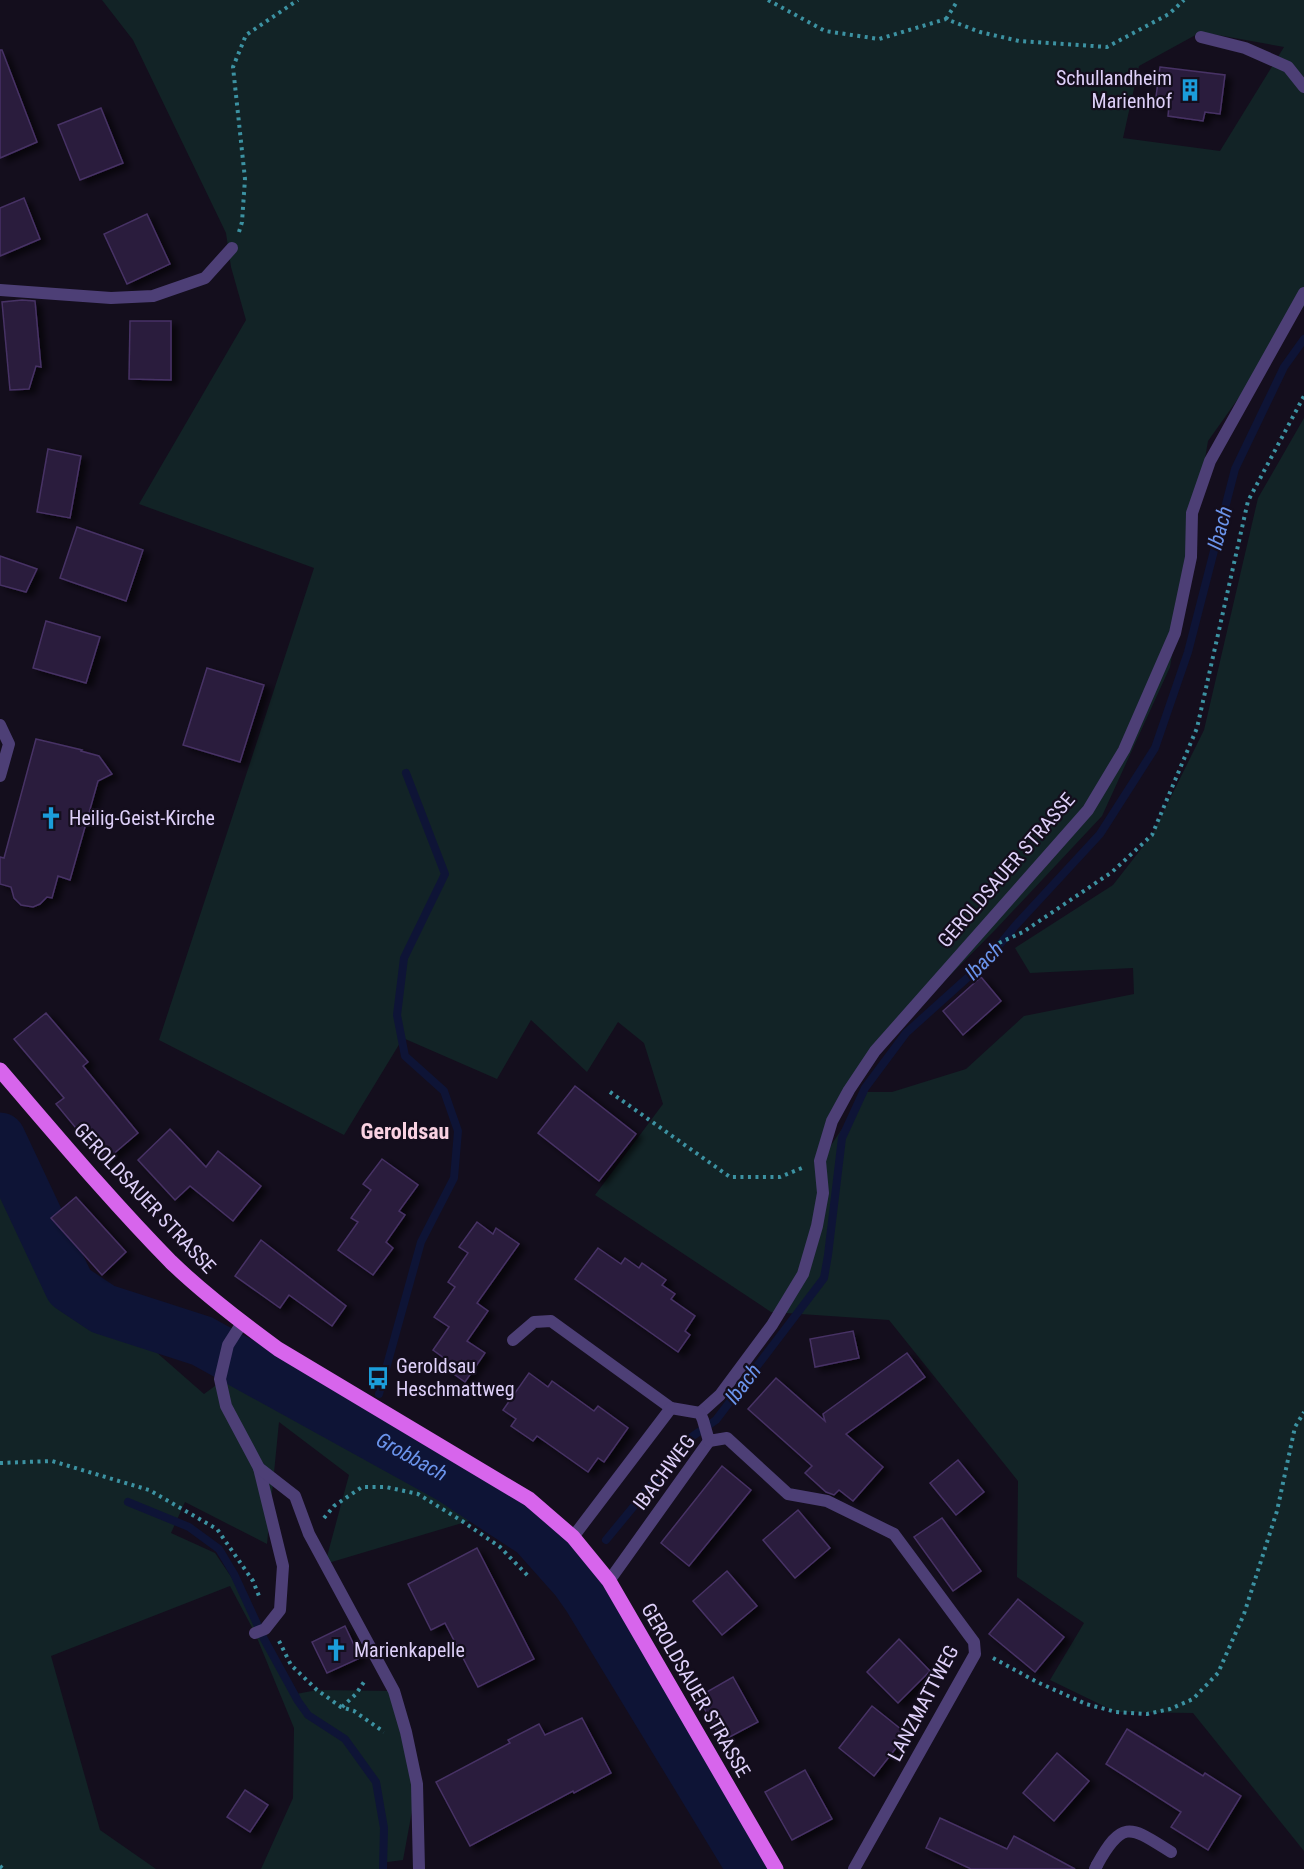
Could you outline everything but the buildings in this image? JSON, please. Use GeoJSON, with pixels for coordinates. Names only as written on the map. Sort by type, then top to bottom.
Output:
{"type":"FeatureCollection","features":[{"type":"Feature","properties":{"kind":"main road","name":"GEROLDSAUER STRASSE"},"geometry":{"type":"LineString","coordinates":[[0,1070],[75,1157],[171,1262],[242,1323],[278,1349],[529,1499],[573,1537],[609,1581],[776,1869]]}},
{"type":"Feature","properties":{"kind":"street"},"geometry":{"type":"LineString","coordinates":[[1201,37],[1245,48],[1288,67],[1304,87]]}},
{"type":"Feature","properties":{"kind":"street"},"geometry":{"type":"LineString","coordinates":[[0,290],[111,298],[153,296],[205,278],[232,248]]}},
{"type":"Feature","properties":{"kind":"street","name":"GEROLDSAUER STRASSE"},"geometry":{"type":"LineString","coordinates":[[701,1416],[720,1395],[772,1325],[803,1274],[817,1226],[823,1193],[820,1161],[832,1121],[849,1090],[876,1051],[1088,810],[1124,750],[1175,633],[1191,557],[1192,513],[1210,460],[1304,293]]}},
{"type":"Feature","properties":{"kind":"street"},"geometry":{"type":"LineString","coordinates":[[0,725],[9,744],[0,776]]}},
{"type":"Feature","properties":{"kind":"street"},"geometry":{"type":"LineString","coordinates":[[513,1340],[534,1322],[551,1321],[671,1408],[701,1416],[709,1438]]}},
{"type":"Feature","properties":{"kind":"street"},"geometry":{"type":"LineString","coordinates":[[242,1323],[228,1345],[220,1378],[226,1406],[259,1468],[283,1566],[280,1610],[264,1629]]}},
{"type":"Feature","properties":{"kind":"street"},"geometry":{"type":"LineString","coordinates":[[573,1537],[671,1408]]}},
{"type":"Feature","properties":{"kind":"street","name":"IBACHWEG"},"geometry":{"type":"LineString","coordinates":[[609,1581],[709,1438],[728,1438],[788,1494],[827,1501],[894,1534]]}},
{"type":"Feature","properties":{"kind":"street"},"geometry":{"type":"LineString","coordinates":[[259,1468],[296,1496],[309,1534],[394,1691],[406,1732],[417,1784],[419,1869]]}},
{"type":"Feature","properties":{"kind":"street","name":"LANZMATTWEG"},"geometry":{"type":"LineString","coordinates":[[854,1869],[975,1654],[974,1642],[894,1534]]}},
{"type":"Feature","properties":{"kind":"street"},"geometry":{"type":"LineString","coordinates":[[1096,1867],[1114,1838],[1131,1830],[1171,1852]]}},
{"type":"Feature","properties":{"kind":"path"},"geometry":{"type":"LineString","coordinates":[[232,248],[242,222],[245,179],[233,67],[246,35],[298,0]]}},
{"type":"Feature","properties":{"kind":"path"},"geometry":{"type":"LineString","coordinates":[[768,0],[825,31],[879,39],[946,19],[980,32],[1019,41],[1107,47],[1169,14],[1184,0]]}},
{"type":"Feature","properties":{"kind":"path"},"geometry":{"type":"LineString","coordinates":[[946,19],[958,0]]}},
{"type":"Feature","properties":{"kind":"path"},"geometry":{"type":"LineString","coordinates":[[998,943],[1023,932],[1112,872],[1152,835],[1197,728],[1248,501],[1304,396]]}},
{"type":"Feature","properties":{"kind":"path"},"geometry":{"type":"LineString","coordinates":[[610,1092],[730,1176],[780,1177],[820,1161]]}},
{"type":"Feature","properties":{"kind":"path"},"geometry":{"type":"LineString","coordinates":[[975,1654],[995,1659],[1037,1682],[1086,1704],[1116,1712],[1148,1714],[1170,1709],[1193,1699],[1218,1673],[1244,1614],[1277,1511],[1295,1427],[1304,1412]]}},
{"type":"Feature","properties":{"kind":"path"},"geometry":{"type":"LineString","coordinates":[[0,1464],[52,1461],[84,1470],[148,1490],[217,1529],[253,1581],[264,1629],[291,1665],[317,1690],[341,1707],[354,1711],[373,1723],[383,1730],[388,1738]]}},
{"type":"Feature","properties":{"kind":"path"},"geometry":{"type":"LineString","coordinates":[[309,1534],[334,1506],[362,1487],[386,1487],[418,1494],[462,1521],[500,1547],[529,1577]]}},
{"type":"Feature","properties":{"kind":"path"},"geometry":{"type":"LineString","coordinates":[[341,1707],[356,1694],[366,1680],[375,1655]]}},
{"type":"Feature","properties":{"kind":"shaded area"},"geometry":{"type":"Polygon","coordinates":[[[102,0],[1304,0],[1304,306],[1208,441],[1170,667],[1102,816],[996,929],[875,1051],[849,1090],[821,1160],[867,1092],[892,1092],[966,1069],[1024,1016],[1134,994],[1133,968],[1030,973],[1015,948],[1113,885],[1152,835],[1204,730],[1258,498],[1304,418],[1304,1851],[1193,1713],[1116,1712],[1050,1680],[1084,1623],[1017,1577],[1018,1481],[889,1320],[771,1312],[595,1195],[663,1104],[644,1043],[618,1022],[587,1072],[531,1020],[497,1079],[403,1038],[344,1135],[159,1040],[314,568],[139,504],[246,320],[231,267],[226,233],[133,40],[102,0]],[[1201,32],[1139,66],[1123,138],[1220,151],[1284,47],[1201,32]]]}},
{"type":"Feature","properties":{"kind":"shaded area"},"geometry":{"type":"Polygon","coordinates":[[[0,1120],[7,1130],[74,1280],[204,1394],[260,1353],[519,1506],[325,1564],[349,1475],[279,1422],[267,1544],[185,1502],[171,1533],[215,1553],[234,1581],[291,1695],[317,1690],[394,1691],[417,1784],[403,1860],[380,1863],[379,1869],[261,1869],[293,1798],[294,1728],[255,1633],[230,1586],[51,1656],[100,1830],[156,1869],[0,1869],[0,1120]]]}},
{"type":"Feature","properties":{"kind":"waterway","name":"Ibach"},"geometry":{"type":"LineString","coordinates":[[606,1540],[690,1438],[716,1420],[824,1278],[842,1138],[865,1088],[906,1033],[986,961],[1100,834],[1155,748],[1188,652],[1235,469],[1284,367],[1304,339]]}},
{"type":"Feature","properties":{"kind":"waterway"},"geometry":{"type":"LineString","coordinates":[[379,1394],[421,1242],[454,1178],[458,1131],[444,1091],[405,1056],[397,1015],[404,958],[445,874],[406,773]]}},
{"type":"Feature","properties":{"kind":"waterway","name":"Grobbach"},"geometry":{"type":"LineString","coordinates":[[0,1138],[70,1287],[103,1309],[202,1341],[450,1478],[534,1533],[575,1579],[589,1599],[753,1869]]}},
{"type":"Feature","properties":{"kind":"waterway"},"geometry":{"type":"LineString","coordinates":[[362,1431],[368,1417]]}},
{"type":"Feature","properties":{"kind":"waterway"},"geometry":{"type":"LineString","coordinates":[[128,1502],[189,1527],[219,1549],[298,1701],[308,1715],[345,1739],[376,1782],[384,1828],[383,1869]]}},
{"type":"Feature","properties":{"kind":"place","name":"Schullandheim Marienhof"},"geometry":{"type":"Point","coordinates":[1190,90]}},
{"type":"Feature","properties":{"kind":"place","name":"Heilig-Geist-Kirche"},"geometry":{"type":"Point","coordinates":[51,818]}},
{"type":"Feature","properties":{"kind":"place","name":"Geroldsau Heschmattweg"},"geometry":{"type":"Point","coordinates":[378,1378]}},
{"type":"Feature","properties":{"kind":"place","name":"Marienkapelle"},"geometry":{"type":"Point","coordinates":[336,1650]}},
{"type":"Feature","properties":{"kind":"district","name":"Geroldsau"},"geometry":{"type":"Point","coordinates":[405,1131]}}]}
